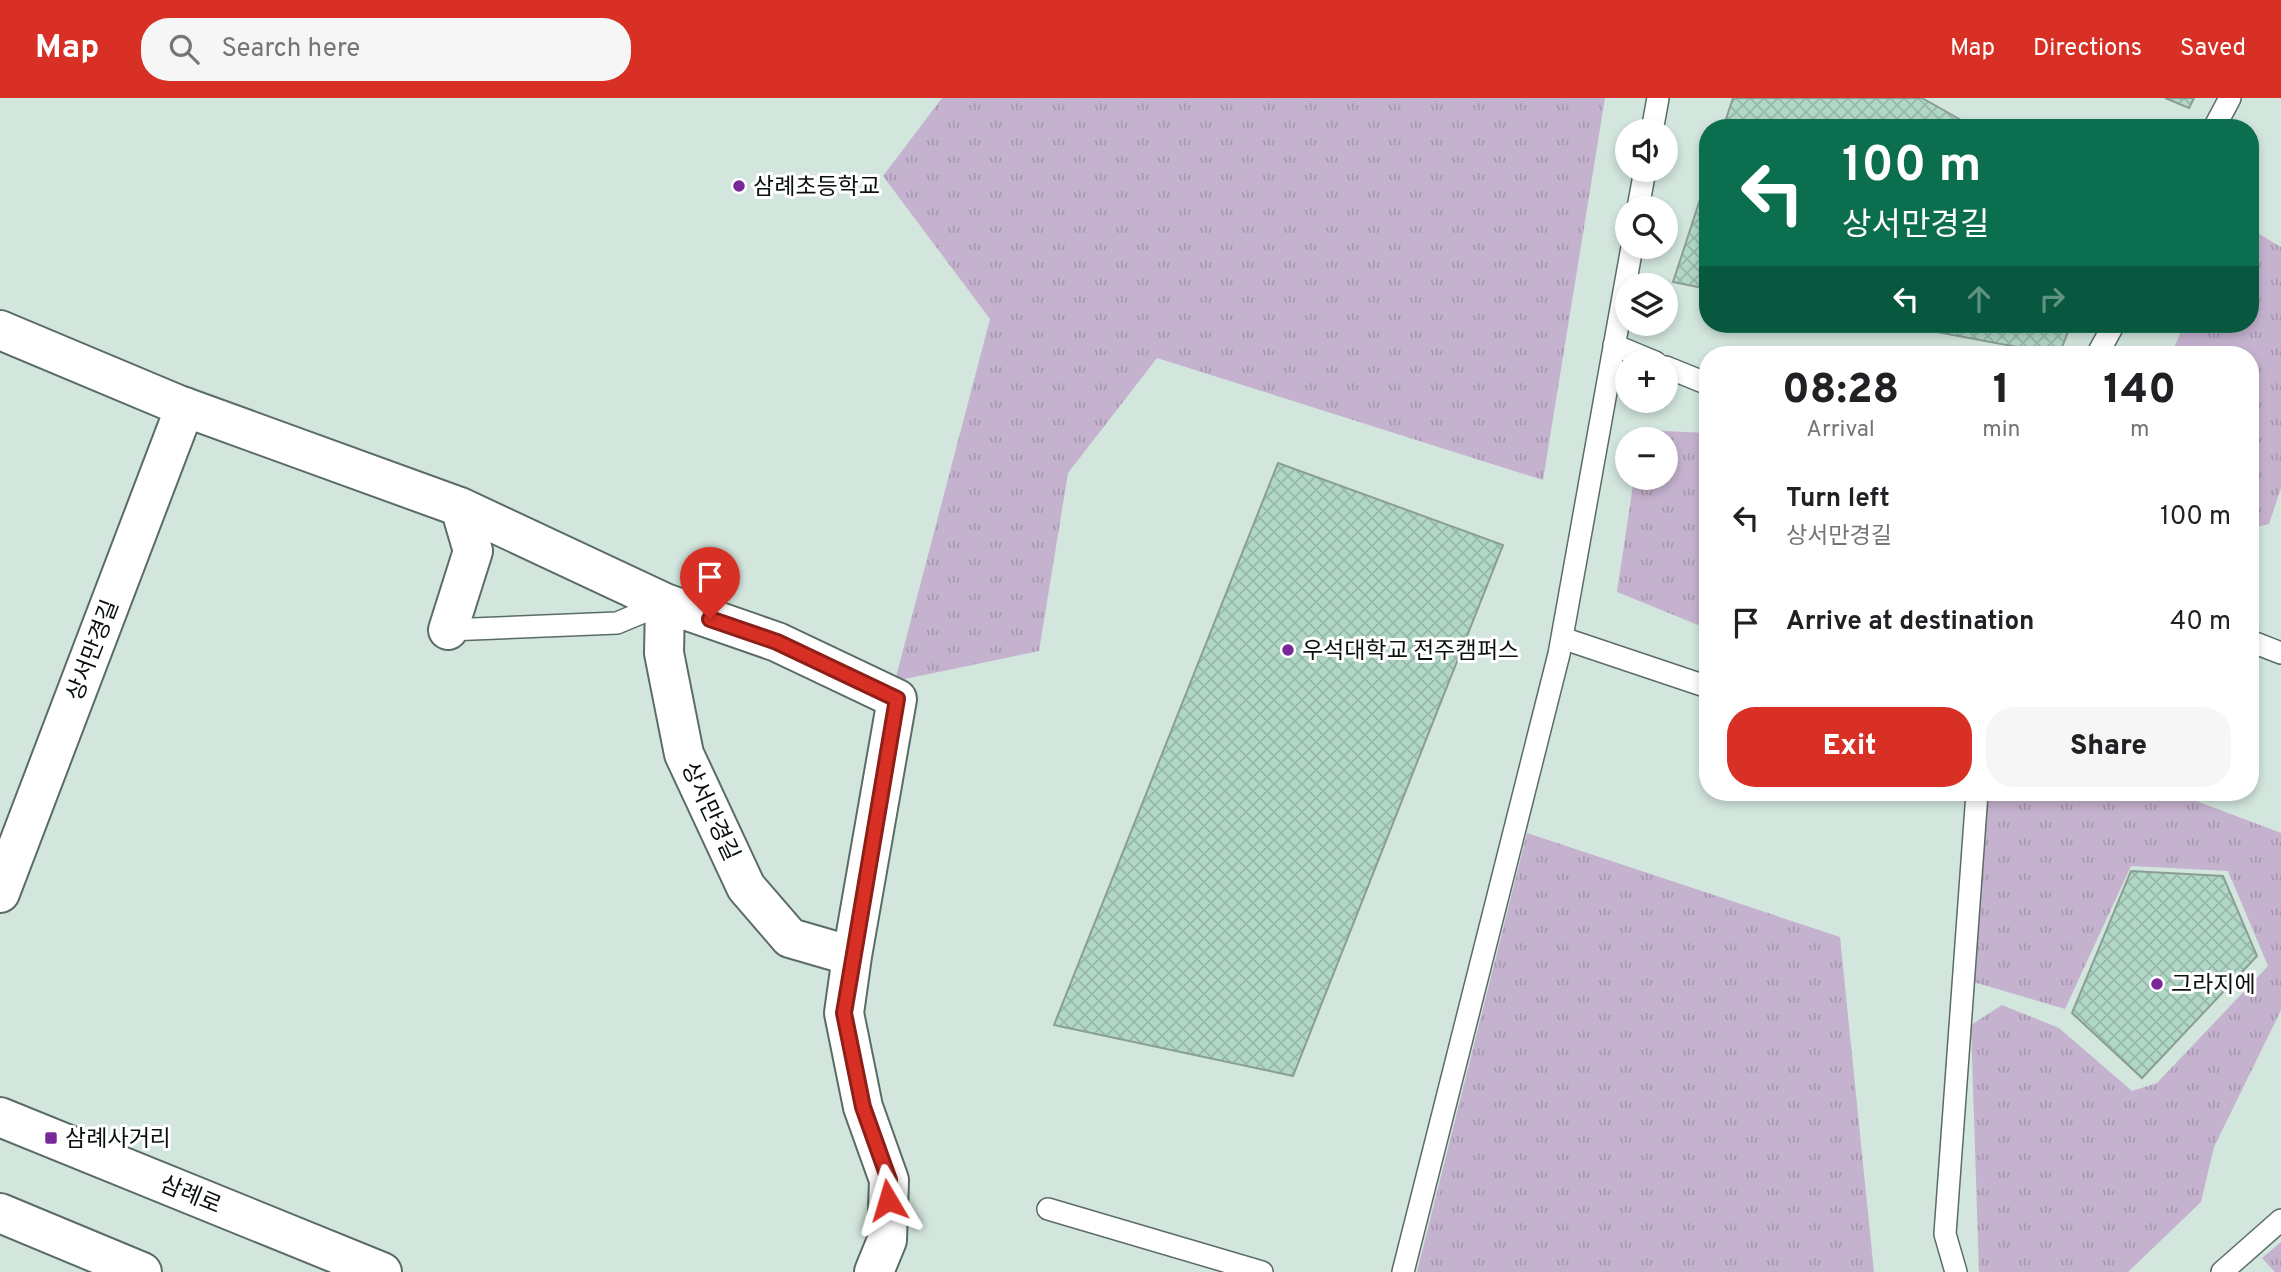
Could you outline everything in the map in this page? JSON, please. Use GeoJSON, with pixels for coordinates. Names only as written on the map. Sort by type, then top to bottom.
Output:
{"type":"FeatureCollection","features":[{"type":"Feature","properties":{"kind":"street"},"geometry":{"type":"LineString","coordinates":[[0,330],[185,407],[460,507],[665,603],[777,642],[897,699],[844,1013],[863,1107],[889,1180],[887,1240],[874,1272]]}},
{"type":"Feature","properties":{"kind":"street","name":"상서만경길"},"geometry":{"type":"LineString","coordinates":[[0,893],[185,407]]}},
{"type":"Feature","properties":{"kind":"street"},"geometry":{"type":"LineString","coordinates":[[448,630],[473,551],[460,507]]}},
{"type":"Feature","properties":{"kind":"street","name":"상서만경길"},"geometry":{"type":"LineString","coordinates":[[665,603],[664,653],[684,754],[746,887],[790,938],[852,956]]}},
{"type":"Feature","properties":{"kind":"street","name":"삼례로"},"geometry":{"type":"LineString","coordinates":[[0,1117],[382,1272]]}},
{"type":"Feature","properties":{"kind":"street"},"geometry":{"type":"LineString","coordinates":[[0,1213],[142,1272]]}},
{"type":"Feature","properties":{"kind":"lane"},"geometry":{"type":"LineString","coordinates":[[1654,119],[1658,98]]}},
{"type":"Feature","properties":{"kind":"lane"},"geometry":{"type":"LineString","coordinates":[[2219,119],[2230,98]]}},
{"type":"Feature","properties":{"kind":"lane"},"geometry":{"type":"LineString","coordinates":[[1403,1272],[1562,638],[1630,259]]}},
{"type":"Feature","properties":{"kind":"lane"},"geometry":{"type":"LineString","coordinates":[[1614,345],[1626,350]]}},
{"type":"Feature","properties":{"kind":"lane"},"geometry":{"type":"LineString","coordinates":[[1678,372],[1699,380]]}},
{"type":"Feature","properties":{"kind":"lane"},"geometry":{"type":"LineString","coordinates":[[448,630],[617,623],[665,603]]}},
{"type":"Feature","properties":{"kind":"lane"},"geometry":{"type":"LineString","coordinates":[[1562,638],[1699,684]]}},
{"type":"Feature","properties":{"kind":"lane"},"geometry":{"type":"LineString","coordinates":[[2259,644],[2281,653]]}},
{"type":"Feature","properties":{"kind":"lane"},"geometry":{"type":"LineString","coordinates":[[1956,1272],[1945,1234],[1976,801]]}},
{"type":"Feature","properties":{"kind":"lane"},"geometry":{"type":"LineString","coordinates":[[1048,1209],[1262,1272]]}},
{"type":"Feature","properties":{"kind":"lane"},"geometry":{"type":"LineString","coordinates":[[2222,1272],[2281,1220]]}},
{"type":"Feature","properties":{"kind":"green space"},"geometry":{"type":"Polygon","coordinates":[[[942,98],[1605,98],[1543,480],[1157,358],[1068,473],[1039,651],[895,681],[990,319],[883,176],[942,98]]]}},
{"type":"Feature","properties":{"kind":"green space"},"geometry":{"type":"Polygon","coordinates":[[[2259,234],[2281,247],[2281,488],[2269,524],[2259,526],[2259,346],[2175,346],[2180,333],[2259,333],[2259,234]]]}},
{"type":"Feature","properties":{"kind":"green space"},"geometry":{"type":"Polygon","coordinates":[[[1678,432],[1699,433],[1699,625],[1617,592],[1632,490],[1678,490],[1678,432]]]}},
{"type":"Feature","properties":{"kind":"green space"},"geometry":{"type":"Polygon","coordinates":[[[1983,801],[2196,801],[2281,833],[2281,1010],[2214,1147],[2201,1202],[2128,1272],[1979,1272],[1971,1025],[2002,1005],[2059,1028],[2132,1091],[2157,1083],[2268,966],[2228,871],[2131,866],[2065,1009],[1970,981],[1983,801]]]}},
{"type":"Feature","properties":{"kind":"green space"},"geometry":{"type":"Polygon","coordinates":[[[1527,833],[1840,937],[1874,1272],[1417,1272],[1527,833]]]}},
{"type":"Feature","properties":{"kind":"green space"},"geometry":{"type":"Polygon","coordinates":[[[2281,1242],[2281,1272],[2275,1272],[2262,1258],[2281,1242]]]}},
{"type":"Feature","properties":{"kind":"building"},"geometry":{"type":"Polygon","coordinates":[[[1733,98],[1922,98],[1959,119],[1726,119],[1733,98]]]}},
{"type":"Feature","properties":{"kind":"building"},"geometry":{"type":"Polygon","coordinates":[[[2165,98],[2194,98],[2189,108],[2165,98]]]}},
{"type":"Feature","properties":{"kind":"building"},"geometry":{"type":"Polygon","coordinates":[[[1699,203],[1699,287],[1678,283],[1676,273],[1699,203]]]}},
{"type":"Feature","properties":{"kind":"building"},"geometry":{"type":"Polygon","coordinates":[[[1943,333],[2068,333],[2062,346],[2011,346],[1943,333]]]}},
{"type":"Feature","properties":{"kind":"building"},"geometry":{"type":"Polygon","coordinates":[[[1278,463],[1503,545],[1293,1076],[1054,1025],[1278,463]]]}},
{"type":"Feature","properties":{"kind":"building","name":"그라지에"},"geometry":{"type":"Polygon","coordinates":[[[2131,871],[2223,876],[2257,956],[2142,1078],[2072,1013],[2131,871]]]}},
{"type":"Feature","properties":{"kind":"place","name":"삼례초등학교"},"geometry":{"type":"Point","coordinates":[739,186]}},
{"type":"Feature","properties":{"kind":"place","name":"우석대학교 전주캠퍼스"},"geometry":{"type":"Point","coordinates":[1288,650]}},
{"type":"Feature","properties":{"kind":"place","name":"그라지에"},"geometry":{"type":"Point","coordinates":[2157,984]}},
{"type":"Feature","properties":{"kind":"place","name":"삼례사거리"},"geometry":{"type":"Point","coordinates":[51,1138]}},
{"type":"Feature","properties":{"kind":"route"},"geometry":{"type":"LineString","coordinates":[[710,619],[777,642],[897,699],[844,1013],[863,1107],[889,1180],[888,1200]]}}]}
